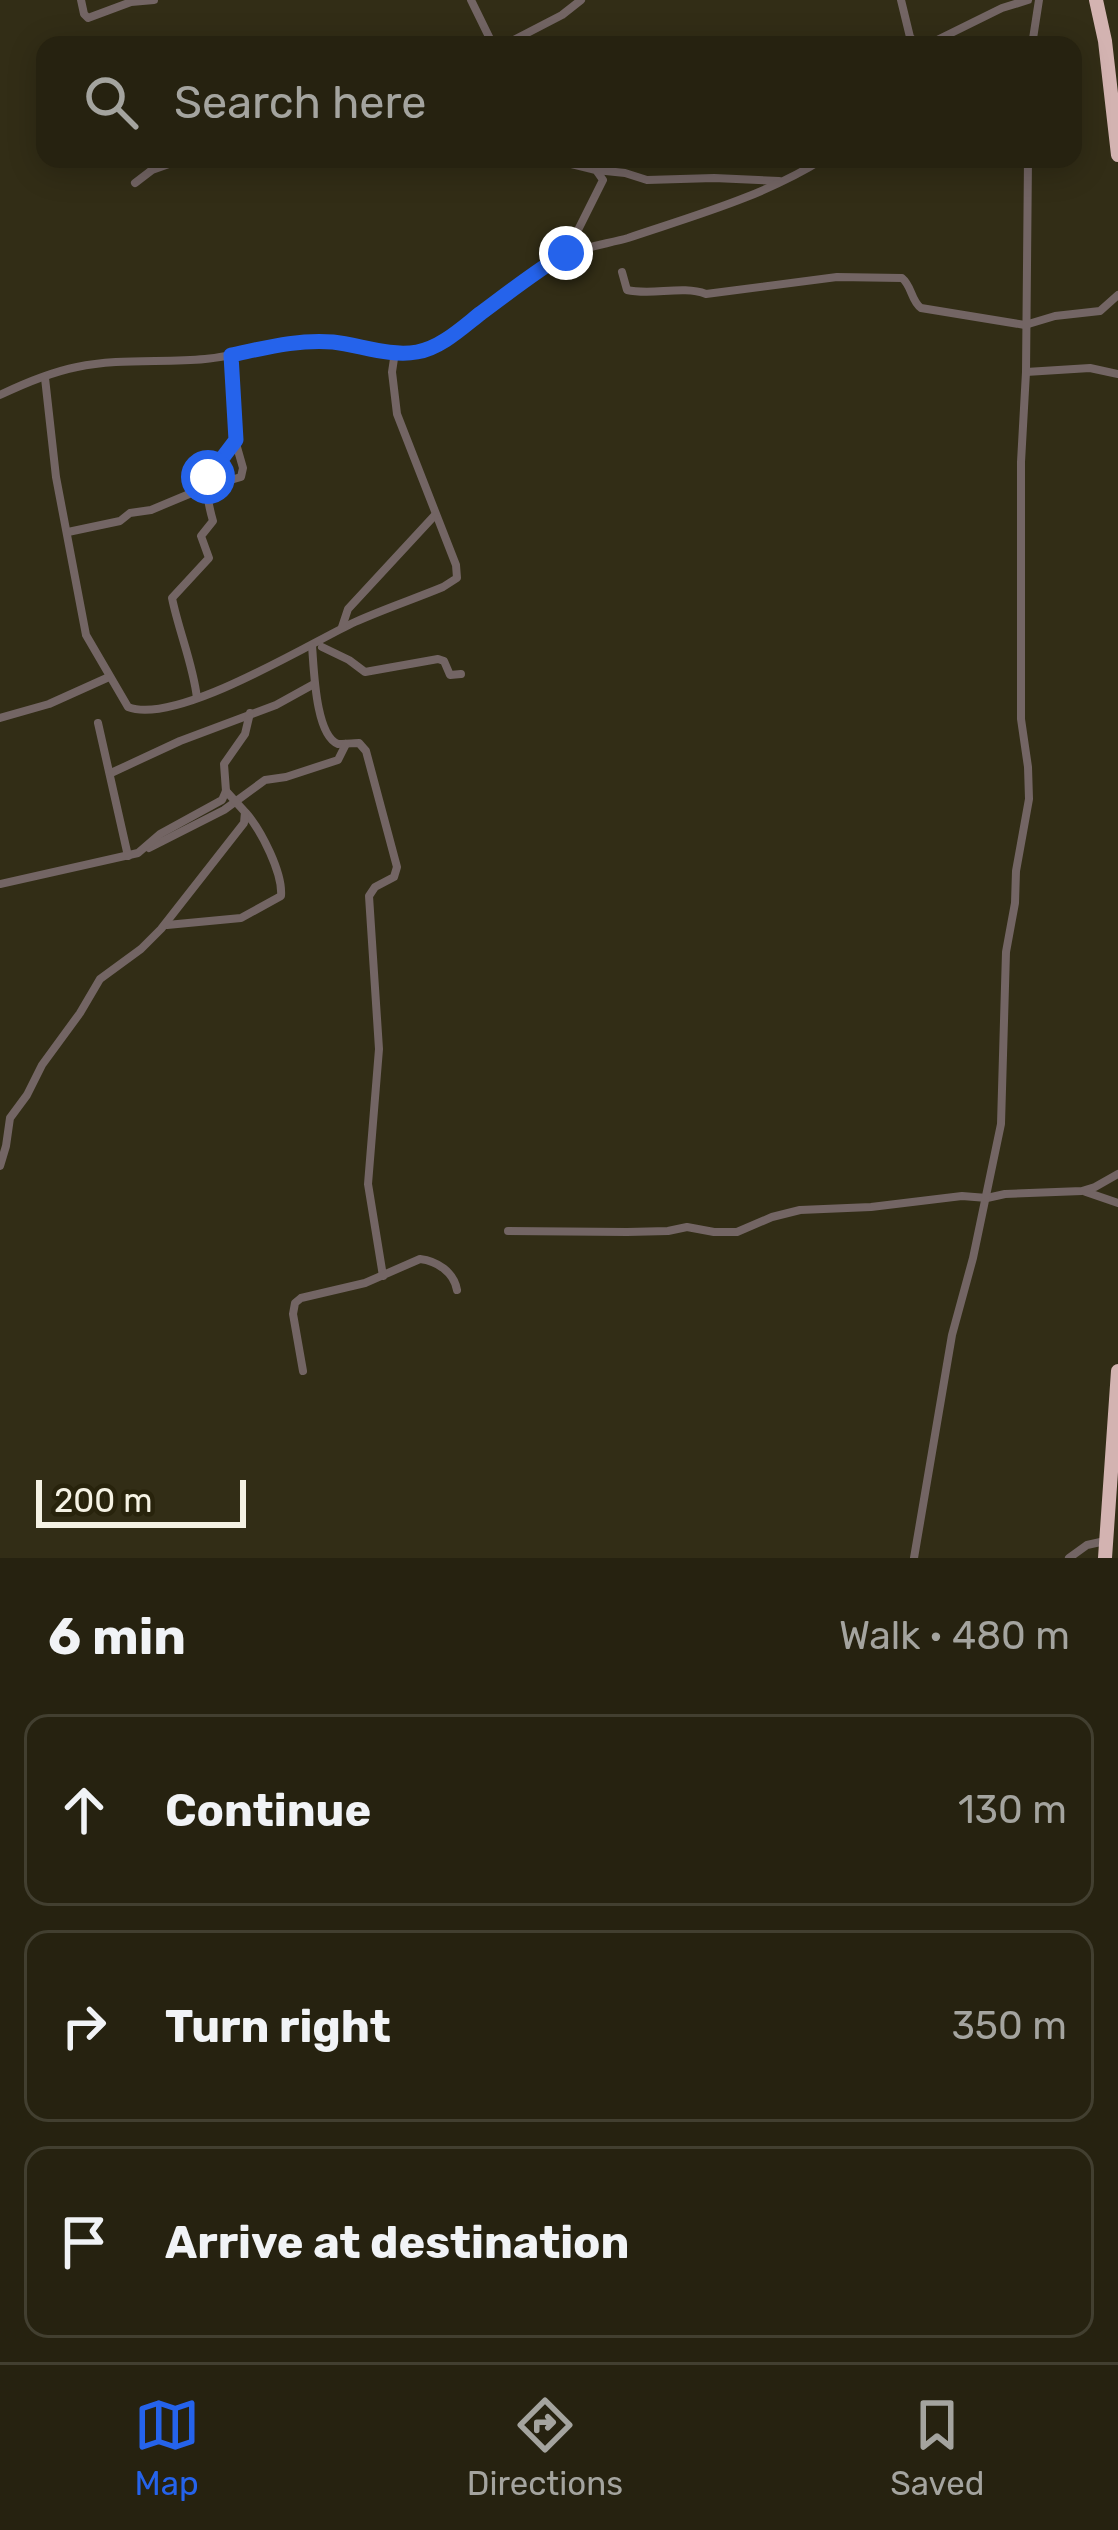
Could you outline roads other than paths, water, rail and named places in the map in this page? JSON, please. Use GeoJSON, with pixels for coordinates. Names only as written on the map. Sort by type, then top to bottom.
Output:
{"type":"FeatureCollection","features":[{"type":"Feature","properties":{"kind":"highway"},"geometry":{"type":"LineString","coordinates":[[1096,0],[1118,155]]}},
{"type":"Feature","properties":{"kind":"highway"},"geometry":{"type":"LineString","coordinates":[[1105,1558],[1118,1371]]}},
{"type":"Feature","properties":{"kind":"street"},"geometry":{"type":"LineString","coordinates":[[81,0],[88,18],[131,2],[154,0]]}},
{"type":"Feature","properties":{"kind":"street"},"geometry":{"type":"LineString","coordinates":[[471,0],[489,36]]}},
{"type":"Feature","properties":{"kind":"street"},"geometry":{"type":"LineString","coordinates":[[522,36],[562,16],[581,0]]}},
{"type":"Feature","properties":{"kind":"street"},"geometry":{"type":"LineString","coordinates":[[902,0],[910,36]]}},
{"type":"Feature","properties":{"kind":"street"},"geometry":{"type":"LineString","coordinates":[[945,36],[1028,0]]}},
{"type":"Feature","properties":{"kind":"street"},"geometry":{"type":"LineString","coordinates":[[1033,36],[1039,0]]}},
{"type":"Feature","properties":{"kind":"street"},"geometry":{"type":"LineString","coordinates":[[135,184],[158,168]]}},
{"type":"Feature","properties":{"kind":"street"},"geometry":{"type":"LineString","coordinates":[[588,168],[647,180],[781,181]]}},
{"type":"Feature","properties":{"kind":"street"},"geometry":{"type":"LineString","coordinates":[[0,395],[76,367],[205,359],[281,344],[314,341],[418,352],[566,253],[633,236],[806,168]]}},
{"type":"Feature","properties":{"kind":"street"},"geometry":{"type":"LineString","coordinates":[[914,1558],[952,1335],[1001,1124],[1006,952],[1029,799],[1021,719],[1028,168]]}},
{"type":"Feature","properties":{"kind":"street"},"geometry":{"type":"LineString","coordinates":[[566,253],[603,180],[596,170]]}},
{"type":"Feature","properties":{"kind":"street"},"geometry":{"type":"LineString","coordinates":[[622,272],[628,292],[641,294],[689,290],[706,294],[837,277],[897,278],[905,280],[921,308],[1025,325],[1100,311],[1118,295]]}},
{"type":"Feature","properties":{"kind":"street"},"geometry":{"type":"LineString","coordinates":[[45,377],[56,477],[86,635],[132,710],[142,711],[196,698],[457,578],[397,414],[392,372],[395,352]]}},
{"type":"Feature","properties":{"kind":"street"},"geometry":{"type":"LineString","coordinates":[[68,532],[120,520],[241,477],[231,355]]}},
{"type":"Feature","properties":{"kind":"street"},"geometry":{"type":"LineString","coordinates":[[1026,372],[1090,368],[1118,374]]}},
{"type":"Feature","properties":{"kind":"street"},"geometry":{"type":"LineString","coordinates":[[196,698],[193,668],[172,598],[209,558],[201,536],[212,520],[206,487],[236,440]]}},
{"type":"Feature","properties":{"kind":"street"},"geometry":{"type":"LineString","coordinates":[[342,629],[348,609],[435,514]]}},
{"type":"Feature","properties":{"kind":"street"},"geometry":{"type":"LineString","coordinates":[[320,644],[314,667],[324,723],[335,742],[359,743],[366,752],[397,867],[394,877],[375,886],[369,896],[379,1049],[368,1184],[383,1276]]}},
{"type":"Feature","properties":{"kind":"street"},"geometry":{"type":"LineString","coordinates":[[320,644],[364,672],[438,659],[450,675],[461,674]]}},
{"type":"Feature","properties":{"kind":"street"},"geometry":{"type":"LineString","coordinates":[[0,718],[50,704],[109,677]]}},
{"type":"Feature","properties":{"kind":"street"},"geometry":{"type":"LineString","coordinates":[[111,773],[302,693],[315,683]]}},
{"type":"Feature","properties":{"kind":"street"},"geometry":{"type":"LineString","coordinates":[[142,851],[160,834],[222,800],[224,764],[245,734],[250,713]]}},
{"type":"Feature","properties":{"kind":"street"},"geometry":{"type":"LineString","coordinates":[[98,723],[128,856]]}},
{"type":"Feature","properties":{"kind":"street"},"geometry":{"type":"LineString","coordinates":[[0,884],[142,851],[209,819],[265,780],[338,760],[346,744]]}},
{"type":"Feature","properties":{"kind":"street"},"geometry":{"type":"LineString","coordinates":[[164,925],[241,918],[281,896],[282,884],[256,826],[226,791]]}},
{"type":"Feature","properties":{"kind":"street"},"geometry":{"type":"LineString","coordinates":[[0,1166],[10,1118],[100,979],[141,950],[164,925],[235,837],[245,812]]}},
{"type":"Feature","properties":{"kind":"street"},"geometry":{"type":"LineString","coordinates":[[508,1232],[668,1231],[687,1226],[727,1233],[786,1212],[1082,1191],[1118,1174]]}},
{"type":"Feature","properties":{"kind":"street"},"geometry":{"type":"LineString","coordinates":[[1082,1191],[1118,1203]]}},
{"type":"Feature","properties":{"kind":"street"},"geometry":{"type":"LineString","coordinates":[[303,1371],[293,1314],[301,1298],[383,1276],[411,1261],[427,1260],[451,1276],[457,1290]]}},
{"type":"Feature","properties":{"kind":"street"},"geometry":{"type":"LineString","coordinates":[[1069,1558],[1087,1545],[1106,1541]]}}]}
